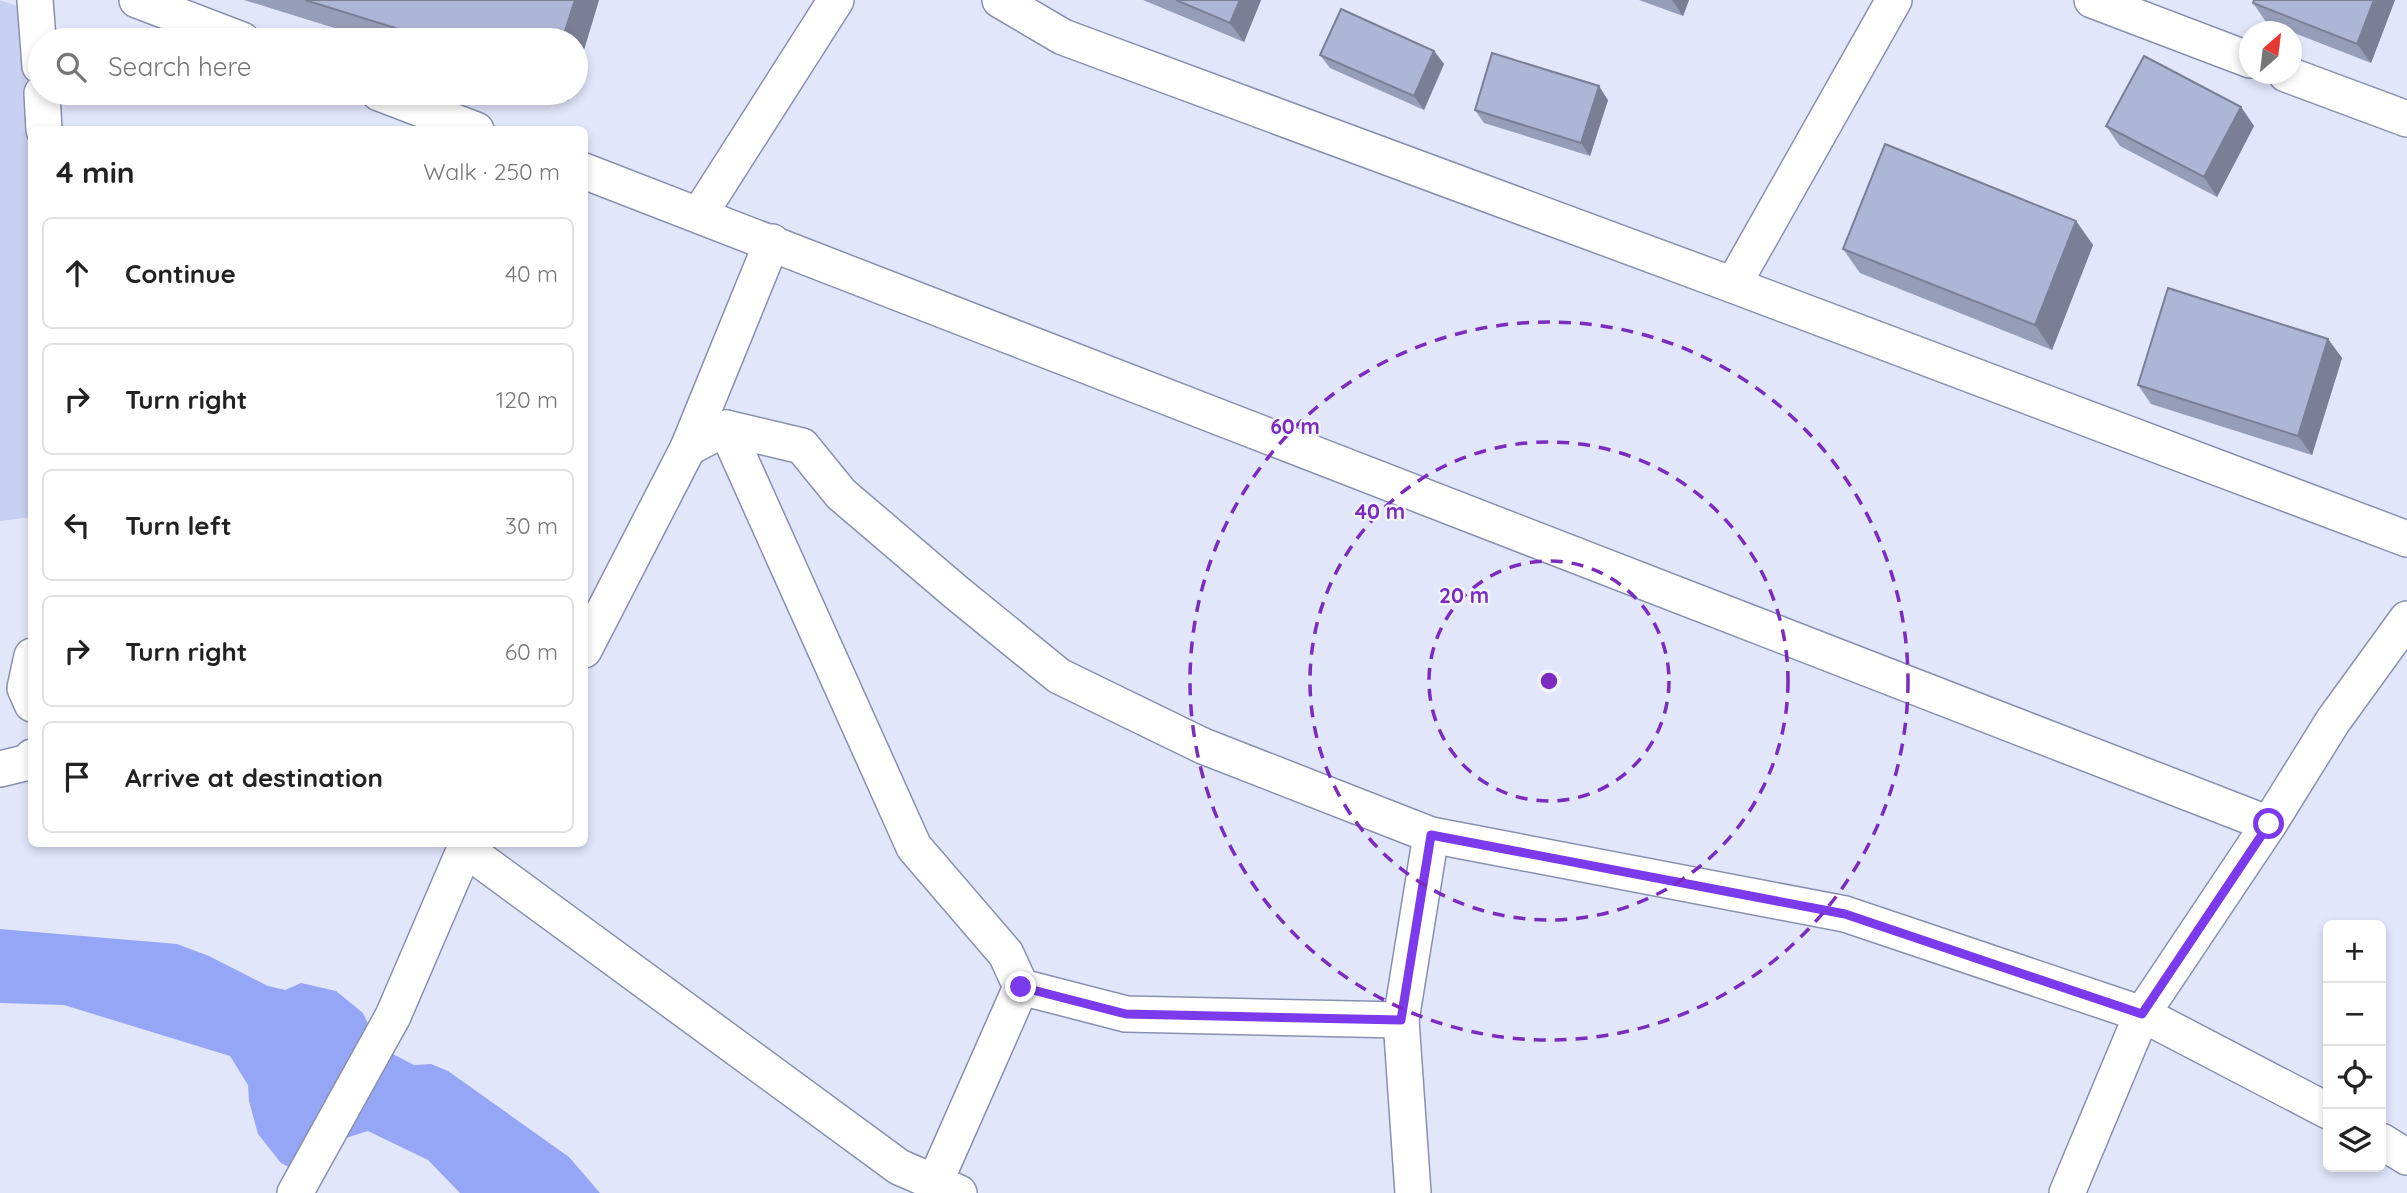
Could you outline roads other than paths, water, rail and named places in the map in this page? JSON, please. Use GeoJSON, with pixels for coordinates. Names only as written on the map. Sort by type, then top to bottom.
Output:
{"type":"FeatureCollection","features":[{"type":"Feature","properties":{"kind":"street"},"geometry":{"type":"LineString","coordinates":[[35,0],[37,28]]}},
{"type":"Feature","properties":{"kind":"street"},"geometry":{"type":"LineString","coordinates":[[136,0],[210,28]]}},
{"type":"Feature","properties":{"kind":"street"},"geometry":{"type":"LineString","coordinates":[[699,215],[836,0]]}},
{"type":"Feature","properties":{"kind":"street"},"geometry":{"type":"LineString","coordinates":[[1000,0],[1063,37],[1733,285],[2407,539]]}},
{"type":"Feature","properties":{"kind":"street"},"geometry":{"type":"LineString","coordinates":[[1733,285],[1894,0]]}},
{"type":"Feature","properties":{"kind":"street"},"geometry":{"type":"LineString","coordinates":[[2092,0],[2239,56]]}},
{"type":"Feature","properties":{"kind":"street"},"geometry":{"type":"LineString","coordinates":[[2302,80],[2407,119]]}},
{"type":"Feature","properties":{"kind":"street"},"geometry":{"type":"LineString","coordinates":[[43,105],[44,126]]}},
{"type":"Feature","properties":{"kind":"street"},"geometry":{"type":"LineString","coordinates":[[410,105],[466,126]]}},
{"type":"Feature","properties":{"kind":"street"},"geometry":{"type":"LineString","coordinates":[[588,173],[2269,824]]}},
{"type":"Feature","properties":{"kind":"street"},"geometry":{"type":"LineString","coordinates":[[588,642],[688,448],[772,242]]}},
{"type":"Feature","properties":{"kind":"street"},"geometry":{"type":"LineString","coordinates":[[688,448],[726,428],[802,446],[841,494],[1059,676],[1203,746],[1431,835],[1845,914],[2142,1014],[2324,1109]]}},
{"type":"Feature","properties":{"kind":"street"},"geometry":{"type":"LineString","coordinates":[[467,847],[899,1167],[947,1188],[1021,987],[1006,954],[914,847],[726,428]]}},
{"type":"Feature","properties":{"kind":"street"},"geometry":{"type":"LineString","coordinates":[[2067,1193],[2142,1014],[2269,824],[2333,721],[2407,618]]}},
{"type":"Feature","properties":{"kind":"street"},"geometry":{"type":"LineString","coordinates":[[28,674],[25,688],[28,695]]}},
{"type":"Feature","properties":{"kind":"street"},"geometry":{"type":"LineString","coordinates":[[0,769],[28,762]]}},
{"type":"Feature","properties":{"kind":"street"},"geometry":{"type":"LineString","coordinates":[[1413,1193],[1401,1020],[1431,835]]}},
{"type":"Feature","properties":{"kind":"street"},"geometry":{"type":"LineString","coordinates":[[300,1182],[393,1016],[466,847]]}},
{"type":"Feature","properties":{"kind":"street"},"geometry":{"type":"LineString","coordinates":[[1021,987],[1126,1014],[1401,1020]]}},
{"type":"Feature","properties":{"kind":"street"},"geometry":{"type":"LineString","coordinates":[[2386,1144],[2407,1157]]}},
{"type":"Feature","properties":{"kind":"water"},"geometry":{"type":"Polygon","coordinates":[[[0,929],[177,944],[209,956],[268,986],[285,990],[301,983],[336,991],[363,1013],[379,1047],[414,1065],[431,1064],[448,1071],[569,1157],[600,1193],[460,1193],[428,1160],[368,1131],[336,1141],[296,1171],[281,1163],[258,1134],[249,1101],[248,1085],[230,1056],[64,1005],[0,1003],[0,929]]]}}]}
